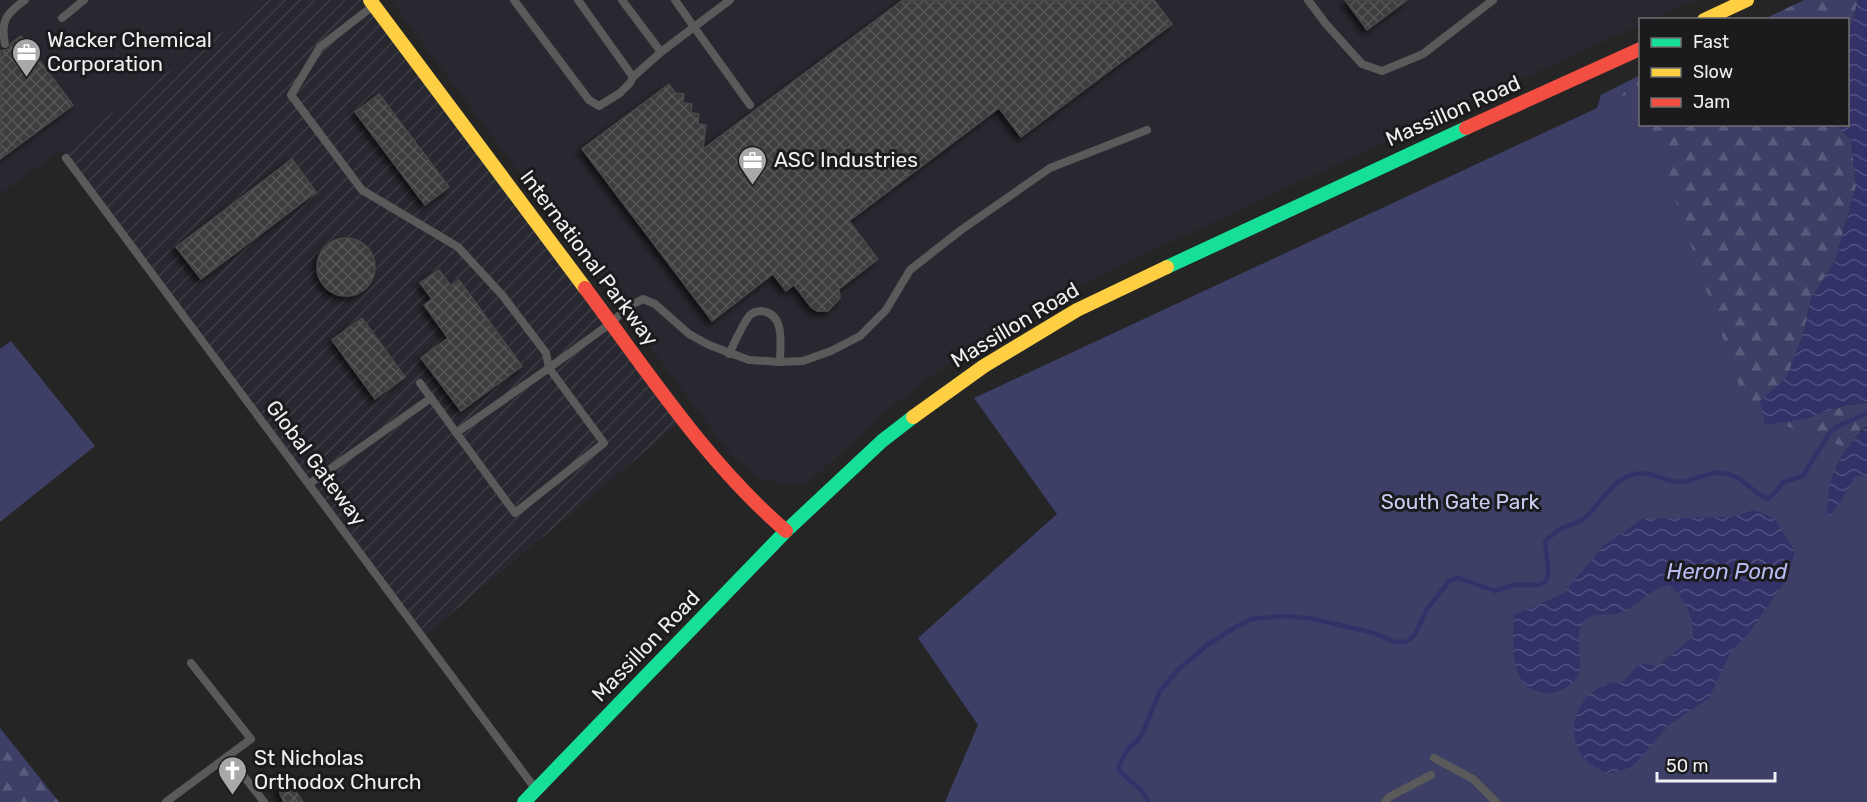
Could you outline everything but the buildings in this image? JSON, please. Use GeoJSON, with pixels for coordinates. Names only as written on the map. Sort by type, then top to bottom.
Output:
{"type":"FeatureCollection","features":[{"type":"Feature","properties":{"kind":"main road"},"geometry":{"type":"LineString","coordinates":[[1707,18],[1722,8],[1747,0]]}},
{"type":"Feature","properties":{"kind":"main road","name":"International Parkway"},"geometry":{"type":"LineString","coordinates":[[372,3],[712,458],[759,508],[786,531]]}},
{"type":"Feature","properties":{"kind":"main road","name":"Massillon Road"},"geometry":{"type":"LineString","coordinates":[[524,802],[786,531],[850,470],[908,421],[984,366],[1054,323],[1243,230],[1639,50]]}},
{"type":"Feature","properties":{"kind":"lane"},"geometry":{"type":"LineString","coordinates":[[5,44],[0,32],[6,15],[25,0]]}},
{"type":"Feature","properties":{"kind":"lane"},"geometry":{"type":"LineString","coordinates":[[62,18],[84,0]]}},
{"type":"Feature","properties":{"kind":"lane"},"geometry":{"type":"LineString","coordinates":[[514,0],[589,100],[599,106],[620,93],[633,77],[661,52],[730,0]]}},
{"type":"Feature","properties":{"kind":"lane"},"geometry":{"type":"LineString","coordinates":[[578,0],[633,77]]}},
{"type":"Feature","properties":{"kind":"lane"},"geometry":{"type":"LineString","coordinates":[[622,0],[661,52]]}},
{"type":"Feature","properties":{"kind":"lane"},"geometry":{"type":"LineString","coordinates":[[675,0],[750,105]]}},
{"type":"Feature","properties":{"kind":"lane"},"geometry":{"type":"LineString","coordinates":[[1308,0],[1362,64],[1382,71],[1423,54],[1493,0]]}},
{"type":"Feature","properties":{"kind":"lane"},"geometry":{"type":"LineString","coordinates":[[372,3],[320,47],[291,95],[362,190],[458,247],[503,296],[546,353],[549,368],[604,443],[515,513],[420,383]]}},
{"type":"Feature","properties":{"kind":"lane"},"geometry":{"type":"LineString","coordinates":[[456,433],[611,323],[628,307],[643,299],[655,304],[689,334],[729,354],[749,360],[803,361],[831,351],[860,336],[886,310],[910,270],[961,230],[1050,168],[1147,130]]}},
{"type":"Feature","properties":{"kind":"lane","name":"Global Gateway"},"geometry":{"type":"LineString","coordinates":[[66,158],[536,790]]}},
{"type":"Feature","properties":{"kind":"lane"},"geometry":{"type":"LineString","coordinates":[[729,354],[750,315],[758,311],[768,313],[777,320],[780,331],[780,362]]}},
{"type":"Feature","properties":{"kind":"lane"},"geometry":{"type":"LineString","coordinates":[[309,484],[431,398]]}},
{"type":"Feature","properties":{"kind":"lane"},"geometry":{"type":"LineString","coordinates":[[166,802],[251,739],[191,663]]}},
{"type":"Feature","properties":{"kind":"lane"},"geometry":{"type":"LineString","coordinates":[[228,756],[264,802]]}},
{"type":"Feature","properties":{"kind":"lane"},"geometry":{"type":"LineString","coordinates":[[1434,758],[1473,779],[1496,802]]}},
{"type":"Feature","properties":{"kind":"lane"},"geometry":{"type":"LineString","coordinates":[[1385,802],[1389,797],[1431,776]]}},
{"type":"Feature","properties":{"kind":"shaded area"},"geometry":{"type":"Polygon","coordinates":[[[0,0],[268,0],[0,194],[0,0]]]}},
{"type":"Feature","properties":{"kind":"shaded area"},"geometry":{"type":"Polygon","coordinates":[[[267,0],[370,0],[683,420],[423,637],[66,158],[62,149],[267,0]]]}},
{"type":"Feature","properties":{"kind":"shaded area"},"geometry":{"type":"Polygon","coordinates":[[[390,0],[1697,0],[1656,18],[1639,18],[1639,25],[1103,274],[1007,327],[935,373],[883,414],[806,485],[786,485],[756,477],[730,454],[390,0]]]}},
{"type":"Feature","properties":{"kind":"green space"},"geometry":{"type":"Polygon","coordinates":[[[1804,0],[1858,0],[1849,35],[1849,18],[1766,18],[1804,0]]]}},
{"type":"Feature","properties":{"kind":"green space"},"geometry":{"type":"Polygon","coordinates":[[[1639,76],[1639,126],[1837,126],[1851,140],[1856,187],[1835,261],[1811,299],[1803,335],[1786,379],[1760,401],[1805,419],[1847,405],[1867,403],[1867,426],[1860,431],[1867,802],[1589,133],[1601,95],[1639,76]]]}},
{"type":"Feature","properties":{"kind":"green space","name":"South Gate Park"},"geometry":{"type":"Polygon","coordinates":[[[1638,89],[1639,126],[1650,126],[1748,412],[1867,455],[1867,802],[945,802],[978,725],[918,638],[1057,514],[974,398],[1638,89]]]}},
{"type":"Feature","properties":{"kind":"green space"},"geometry":{"type":"Polygon","coordinates":[[[11,341],[95,446],[0,522],[0,349],[11,341]]]}},
{"type":"Feature","properties":{"kind":"green space"},"geometry":{"type":"Polygon","coordinates":[[[0,728],[59,802],[0,802],[0,728]]]}},
{"type":"Feature","properties":{"kind":"water"},"geometry":{"type":"Polygon","coordinates":[[[1858,0],[1867,0],[1867,403],[1847,405],[1805,419],[1765,425],[1760,401],[1786,378],[1803,335],[1811,299],[1835,261],[1856,187],[1851,140],[1837,126],[1849,126],[1849,35],[1858,0]]]}},
{"type":"Feature","properties":{"kind":"water"},"geometry":{"type":"Polygon","coordinates":[[[1867,426],[1867,476],[1855,476],[1828,518],[1828,493],[1836,468],[1849,445],[1867,426]]]}},
{"type":"Feature","properties":{"kind":"water","name":"Heron Pond"},"geometry":{"type":"Polygon","coordinates":[[[1754,510],[1774,518],[1795,551],[1787,578],[1749,633],[1731,651],[1709,698],[1669,725],[1632,767],[1608,774],[1594,766],[1580,752],[1574,736],[1574,725],[1582,703],[1599,687],[1609,683],[1621,683],[1639,665],[1657,666],[1693,637],[1692,623],[1687,608],[1669,585],[1656,590],[1622,612],[1590,616],[1582,624],[1579,632],[1579,673],[1575,680],[1562,690],[1547,693],[1534,690],[1525,684],[1519,675],[1513,651],[1514,615],[1563,594],[1603,546],[1642,519],[1732,517],[1754,510]]]}},
{"type":"Feature","properties":{"kind":"waterway"},"geometry":{"type":"LineString","coordinates":[[1149,802],[1143,792],[1118,768],[1128,748],[1136,743],[1143,732],[1160,691],[1177,671],[1207,645],[1234,628],[1251,619],[1282,616],[1309,618],[1374,633],[1395,642],[1406,642],[1414,636],[1427,609],[1450,580],[1459,578],[1495,591],[1514,585],[1538,585],[1545,582],[1548,576],[1545,541],[1558,530],[1584,519],[1608,491],[1627,477],[1641,473],[1679,482],[1724,473],[1737,478],[1767,499],[1783,482],[1803,476],[1828,435],[1836,427],[1867,413]]}},
{"type":"Feature","properties":{"kind":"traffic: fast"},"geometry":{"type":"LineString","coordinates":[[1167,267],[1466,128]]}},
{"type":"Feature","properties":{"kind":"traffic: fast"},"geometry":{"type":"LineString","coordinates":[[524,802],[786,531],[882,441],[913,417]]}},
{"type":"Feature","properties":{"kind":"traffic: slow"},"geometry":{"type":"LineString","coordinates":[[370,0],[585,288]]}},
{"type":"Feature","properties":{"kind":"traffic: slow"},"geometry":{"type":"LineString","coordinates":[[1708,18],[1747,0]]}},
{"type":"Feature","properties":{"kind":"traffic: slow"},"geometry":{"type":"LineString","coordinates":[[913,417],[984,366],[1077,310],[1167,267]]}},
{"type":"Feature","properties":{"kind":"traffic: jam"},"geometry":{"type":"LineString","coordinates":[[1466,128],[1639,49]]}},
{"type":"Feature","properties":{"kind":"traffic: jam"},"geometry":{"type":"LineString","coordinates":[[585,288],[655,384],[704,446],[757,504],[786,531]]}},
{"type":"Feature","properties":{"kind":"place","name":"Wacker Chemical Corporation"},"geometry":{"type":"Point","coordinates":[26,78]}},
{"type":"Feature","properties":{"kind":"place","name":"ASC Industries"},"geometry":{"type":"Point","coordinates":[753,186]}},
{"type":"Feature","properties":{"kind":"place","name":"St Nicholas Orthodox Church"},"geometry":{"type":"Point","coordinates":[233,796]}}]}
